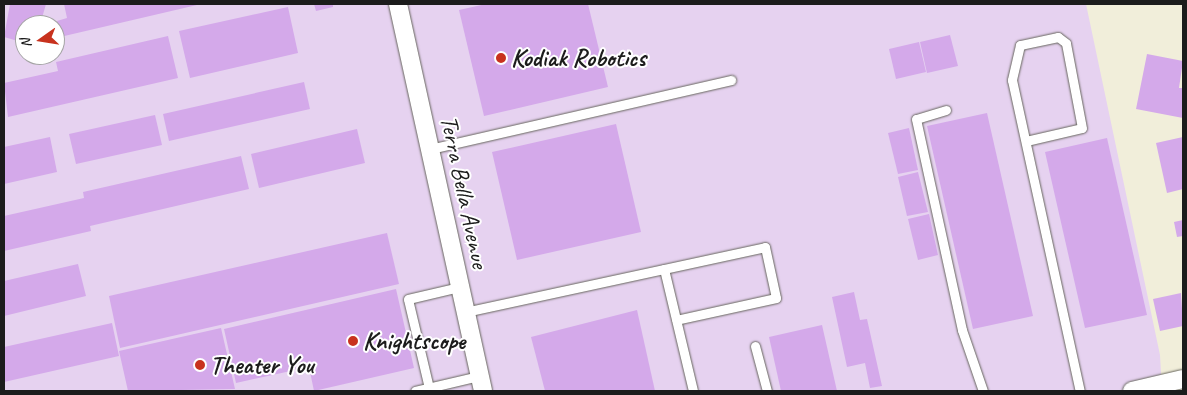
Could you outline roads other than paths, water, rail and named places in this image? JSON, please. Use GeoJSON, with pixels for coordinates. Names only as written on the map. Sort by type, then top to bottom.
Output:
{"type":"FeatureCollection","features":[{"type":"Feature","properties":{"kind":"street","name":"Terra Bella Avenue"},"geometry":{"type":"LineString","coordinates":[[398,4],[481,384]]}},
{"type":"Feature","properties":{"kind":"street"},"geometry":{"type":"LineString","coordinates":[[1132,391],[1181,383]]}},
{"type":"Feature","properties":{"kind":"lane"},"geometry":{"type":"LineString","coordinates":[[1026,141],[1082,128],[1066,43],[1058,37],[1020,45],[1012,80],[1080,391]]}},
{"type":"Feature","properties":{"kind":"lane"},"geometry":{"type":"LineString","coordinates":[[430,149],[731,80]]}},
{"type":"Feature","properties":{"kind":"lane"},"geometry":{"type":"LineString","coordinates":[[946,110],[916,119],[962,330],[983,391]]}},
{"type":"Feature","properties":{"kind":"lane"},"geometry":{"type":"LineString","coordinates":[[465,312],[765,247],[776,298],[676,320]]}},
{"type":"Feature","properties":{"kind":"lane"},"geometry":{"type":"LineString","coordinates":[[664,269],[693,391]]}},
{"type":"Feature","properties":{"kind":"lane"},"geometry":{"type":"LineString","coordinates":[[429,388],[408,299],[459,287]]}},
{"type":"Feature","properties":{"kind":"lane"},"geometry":{"type":"LineString","coordinates":[[755,346],[767,391]]}},
{"type":"Feature","properties":{"kind":"lane"},"geometry":{"type":"LineString","coordinates":[[415,391],[429,388],[481,384]]}},
{"type":"Feature","properties":{"kind":"place","name":"Kodiak Robotics"},"geometry":{"type":"Point","coordinates":[501,58]}},
{"type":"Feature","properties":{"kind":"place","name":"Knightscope"},"geometry":{"type":"Point","coordinates":[353,341]}},
{"type":"Feature","properties":{"kind":"place","name":"Theater You"},"geometry":{"type":"Point","coordinates":[200,365]}}]}
